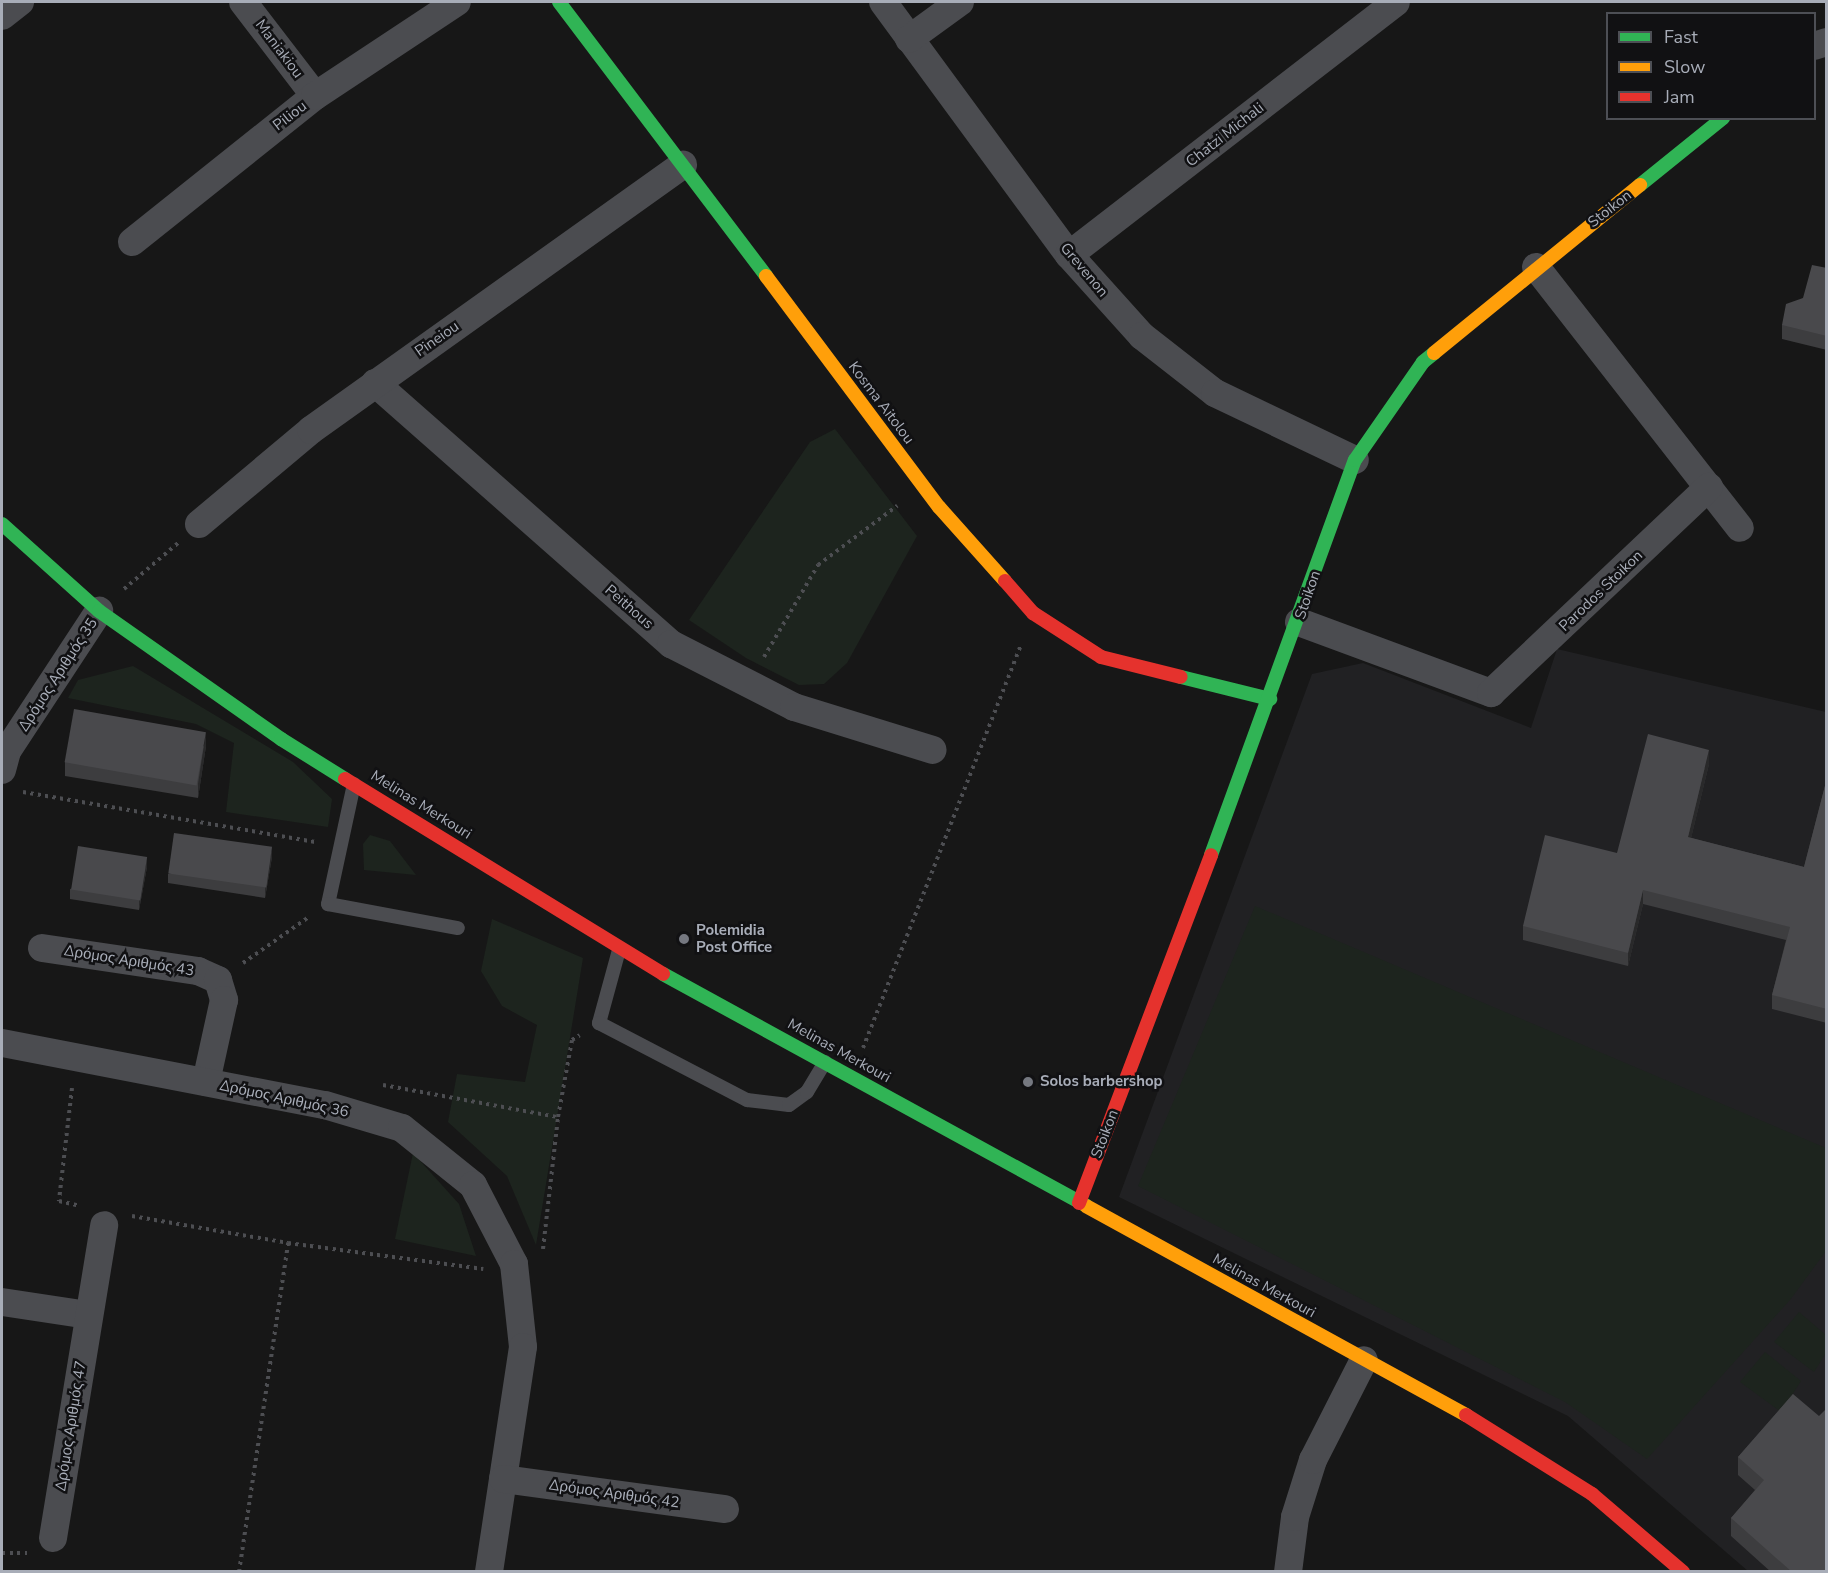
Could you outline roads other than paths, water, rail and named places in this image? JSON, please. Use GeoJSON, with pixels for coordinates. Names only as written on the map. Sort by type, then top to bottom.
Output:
{"type":"FeatureCollection","features":[{"type":"Feature","properties":{"kind":"street"},"geometry":{"type":"LineString","coordinates":[[2,16],[20,2]]}},
{"type":"Feature","properties":{"kind":"street","name":"Maniakiou"},"geometry":{"type":"LineString","coordinates":[[243,2],[315,96]]}},
{"type":"Feature","properties":{"kind":"street","name":"Piliou"},"geometry":{"type":"LineString","coordinates":[[132,242],[315,96],[457,2]]}},
{"type":"Feature","properties":{"kind":"street","name":"Kosma Aitolou"},"geometry":{"type":"LineString","coordinates":[[560,2],[923,487],[1033,613],[1101,657],[1270,699]]}},
{"type":"Feature","properties":{"kind":"street","name":"Grevenon"},"geometry":{"type":"LineString","coordinates":[[883,2],[1070,255],[1142,336],[1215,393],[1355,460]]}},
{"type":"Feature","properties":{"kind":"street"},"geometry":{"type":"LineString","coordinates":[[909,39],[960,2]]}},
{"type":"Feature","properties":{"kind":"street","name":"Chatzi Michali"},"geometry":{"type":"LineString","coordinates":[[1070,255],[1382,6]]}},
{"type":"Feature","properties":{"kind":"street","name":"Stoikon"},"geometry":{"type":"LineString","coordinates":[[1079,1203],[1299,621],[1355,460],[1423,362],[1536,267],[1721,120]]}},
{"type":"Feature","properties":{"kind":"street","name":"Pineiou"},"geometry":{"type":"LineString","coordinates":[[199,524],[310,430],[684,165]]}},
{"type":"Feature","properties":{"kind":"street"},"geometry":{"type":"LineString","coordinates":[[1536,267],[1740,528]]}},
{"type":"Feature","properties":{"kind":"street","name":"Peithous"},"geometry":{"type":"LineString","coordinates":[[375,383],[671,644],[794,707],[933,750]]}},
{"type":"Feature","properties":{"kind":"street","name":"Parodos Stoikon"},"geometry":{"type":"LineString","coordinates":[[1299,621],[1491,693],[1709,487]]}},
{"type":"Feature","properties":{"kind":"street","name":"Melinas Merkouri"},"geometry":{"type":"LineString","coordinates":[[2,524],[99,611],[281,739],[354,782],[619,950],[1497,1432],[1592,1494],[1683,1572]]}},
{"type":"Feature","properties":{"kind":"street","name":"Δρόμος Αριθμός 35"},"geometry":{"type":"LineString","coordinates":[[7,780],[7,751],[99,611]]}},
{"type":"Feature","properties":{"kind":"street","name":"Δρόμος Αριθμός 43"},"geometry":{"type":"LineString","coordinates":[[42,948],[198,971],[218,980],[224,1000],[206,1082]]}},
{"type":"Feature","properties":{"kind":"street","name":"Δρόμος Αριθμός 36"},"geometry":{"type":"LineString","coordinates":[[2,1043],[325,1105],[402,1128],[473,1185],[514,1264],[523,1347],[489,1572]]}},
{"type":"Feature","properties":{"kind":"street","name":"Δρόμος Αριθμός 47"},"geometry":{"type":"LineString","coordinates":[[53,1538],[105,1219]]}},
{"type":"Feature","properties":{"kind":"street"},"geometry":{"type":"LineString","coordinates":[[2,1302],[88,1315]]}},
{"type":"Feature","properties":{"kind":"street"},"geometry":{"type":"LineString","coordinates":[[1288,1572],[1295,1517],[1313,1460],[1364,1360]]}},
{"type":"Feature","properties":{"kind":"street","name":"Δρόμος Αριθμός 42"},"geometry":{"type":"LineString","coordinates":[[503,1479],[724,1509]]}},
{"type":"Feature","properties":{"kind":"lane"},"geometry":{"type":"LineString","coordinates":[[354,782],[338,846],[328,904],[458,928]]}},
{"type":"Feature","properties":{"kind":"lane"},"geometry":{"type":"LineString","coordinates":[[619,950],[599,1023],[747,1100],[789,1105],[807,1092],[825,1062]]}},
{"type":"Feature","properties":{"kind":"place","name":"Polemidia Post Office"},"geometry":{"type":"Point","coordinates":[684,939]}},
{"type":"Feature","properties":{"kind":"place","name":"Solos barbershop"},"geometry":{"type":"Point","coordinates":[1028,1082]}}]}
